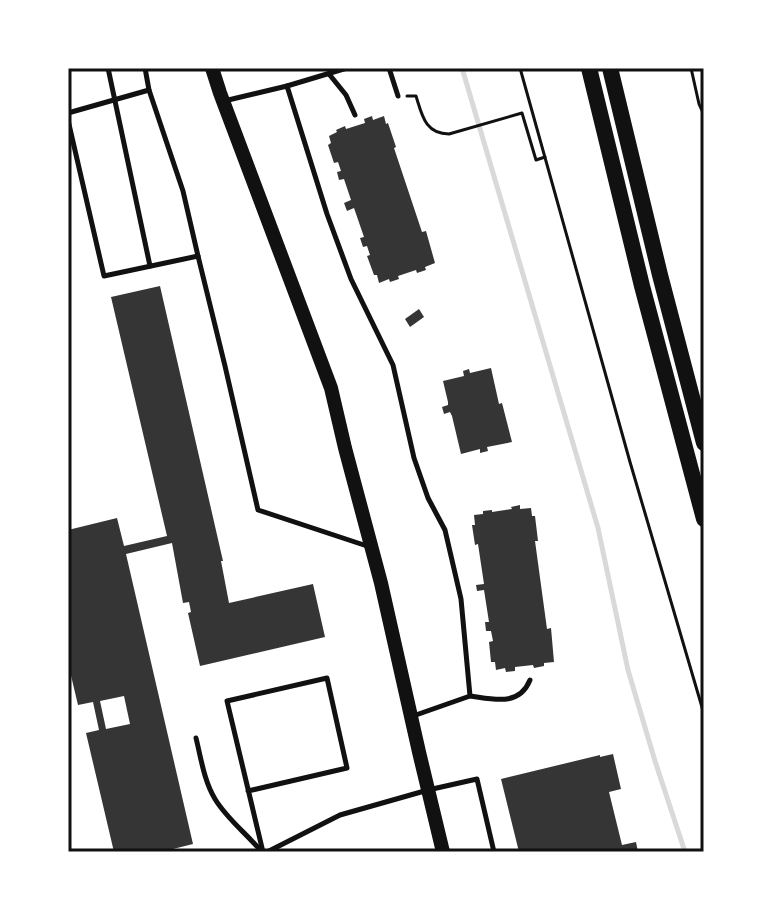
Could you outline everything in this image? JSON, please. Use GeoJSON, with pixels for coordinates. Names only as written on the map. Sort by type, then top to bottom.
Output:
{"type":"FeatureCollection","features":[{"type":"Feature","properties":{"kind":"highway"},"geometry":{"type":"LineString","coordinates":[[589,68],[649,316],[704,519]]}},
{"type":"Feature","properties":{"kind":"highway"},"geometry":{"type":"LineString","coordinates":[[610,68],[704,443]]}},
{"type":"Feature","properties":{"kind":"main road"},"geometry":{"type":"LineString","coordinates":[[212,68],[331,388],[443,852]]}},
{"type":"Feature","properties":{"kind":"lane"},"geometry":{"type":"LineString","coordinates":[[108,68],[150,266]]}},
{"type":"Feature","properties":{"kind":"lane"},"geometry":{"type":"LineString","coordinates":[[145,68],[149,90],[183,191],[258,510],[372,548]]}},
{"type":"Feature","properties":{"kind":"lane"},"geometry":{"type":"LineString","coordinates":[[223,101],[347,68]]}},
{"type":"Feature","properties":{"kind":"lane"},"geometry":{"type":"LineString","coordinates":[[389,68],[398,96]]}},
{"type":"Feature","properties":{"kind":"lane"},"geometry":{"type":"LineString","coordinates":[[329,74],[346,95],[355,115]]}},
{"type":"Feature","properties":{"kind":"lane"},"geometry":{"type":"LineString","coordinates":[[287,86],[351,279],[393,365],[414,458],[428,498],[445,530],[461,599],[470,696]]}},
{"type":"Feature","properties":{"kind":"lane"},"geometry":{"type":"LineString","coordinates":[[68,113],[149,90]]}},
{"type":"Feature","properties":{"kind":"lane"},"geometry":{"type":"LineString","coordinates":[[68,120],[104,276],[198,256]]}},
{"type":"Feature","properties":{"kind":"lane"},"geometry":{"type":"LineString","coordinates":[[248,791],[347,768],[327,678],[227,701],[248,791],[264,852]]}},
{"type":"Feature","properties":{"kind":"lane"},"geometry":{"type":"LineString","coordinates":[[411,717],[470,696],[518,697],[526,690],[530,680]]}},
{"type":"Feature","properties":{"kind":"lane"},"geometry":{"type":"LineString","coordinates":[[196,738],[214,799],[264,852]]}},
{"type":"Feature","properties":{"kind":"lane"},"geometry":{"type":"LineString","coordinates":[[264,852],[340,815],[477,779],[494,852]]}},
{"type":"Feature","properties":{"kind":"path"},"geometry":{"type":"LineString","coordinates":[[520,68],[704,714]]}},
{"type":"Feature","properties":{"kind":"path"},"geometry":{"type":"LineString","coordinates":[[691,68],[704,115]]}},
{"type":"Feature","properties":{"kind":"path"},"geometry":{"type":"LineString","coordinates":[[398,96],[416,96],[424,122],[440,134],[522,113],[536,160],[545,157]]}},
{"type":"Feature","properties":{"kind":"building"},"geometry":{"type":"Polygon","coordinates":[[[372,116],[373,120],[384,116],[388,123],[422,232],[426,231],[435,263],[425,267],[426,270],[417,273],[416,270],[398,276],[399,279],[379,283],[367,256],[370,255],[367,246],[363,247],[360,238],[364,237],[354,208],[347,211],[344,203],[351,200],[344,179],[339,180],[337,172],[341,171],[338,162],[334,163],[328,145],[331,143],[329,136],[336,130],[365,123],[364,119],[372,116]]]}},
{"type":"Feature","properties":{"kind":"building"},"geometry":{"type":"Polygon","coordinates":[[[160,286],[223,561],[229,603],[313,584],[325,637],[200,666],[188,613],[191,612],[189,602],[183,603],[172,543],[126,554],[193,844],[173,849],[173,852],[114,852],[86,733],[99,730],[93,702],[78,705],[68,663],[68,530],[117,518],[124,546],[167,536],[111,297],[160,286]],[[124,696],[100,701],[106,729],[130,724],[124,696]]]}},
{"type":"Feature","properties":{"kind":"building"},"geometry":{"type":"Polygon","coordinates":[[[419,309],[424,317],[410,327],[405,319],[419,309]]]}},
{"type":"Feature","properties":{"kind":"building"},"geometry":{"type":"Polygon","coordinates":[[[491,368],[512,442],[487,447],[488,451],[480,453],[480,449],[461,454],[452,416],[450,412],[444,414],[442,407],[448,405],[443,381],[464,376],[463,371],[469,369],[470,373],[491,368]]]}},
{"type":"Feature","properties":{"kind":"building"},"geometry":{"type":"Polygon","coordinates":[[[520,505],[520,509],[531,508],[532,516],[535,516],[538,541],[535,541],[554,662],[534,668],[533,665],[515,667],[515,671],[506,672],[505,668],[496,670],[495,662],[491,662],[489,642],[493,641],[491,631],[486,631],[485,622],[489,622],[484,590],[477,591],[476,585],[484,584],[472,525],[475,525],[474,515],[483,514],[483,511],[512,509],[520,505]]]}},
{"type":"Feature","properties":{"kind":"building"},"geometry":{"type":"Polygon","coordinates":[[[613,754],[621,789],[609,792],[622,845],[636,842],[638,852],[519,852],[501,779],[613,754]]]}},
{"type":"Feature","properties":{"kind":"waterway"},"geometry":{"type":"LineString","coordinates":[[462,68],[598,528],[628,670],[685,852]]}}]}
